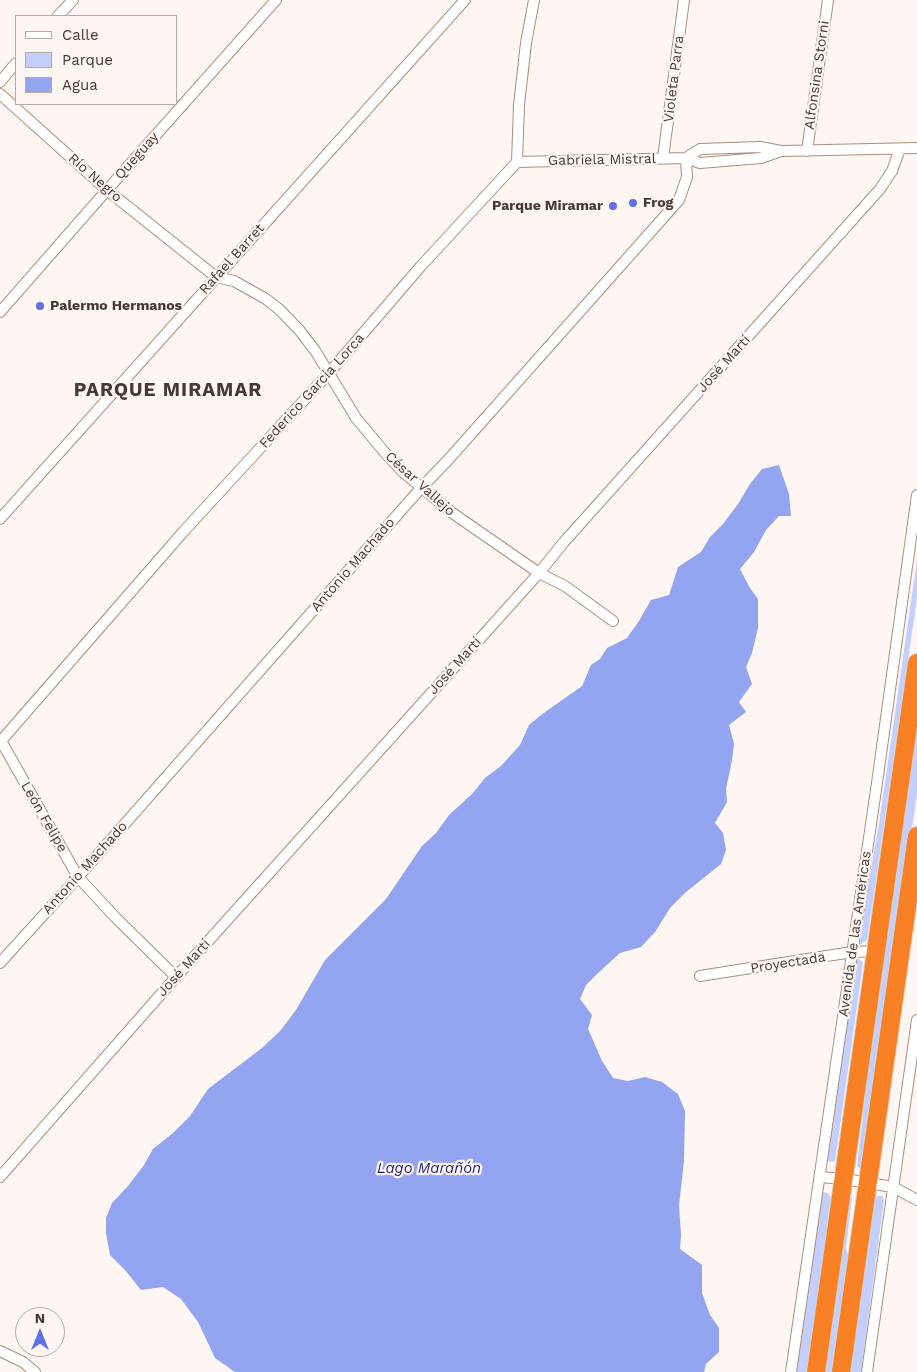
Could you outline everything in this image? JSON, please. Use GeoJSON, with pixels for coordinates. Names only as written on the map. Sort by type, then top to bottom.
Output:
{"type":"FeatureCollection","features":[{"type":"Feature","properties":{"kind":"highway","name":"Avenida de las Américas"},"geometry":{"type":"LineString","coordinates":[[816,1372],[917,663]]}},
{"type":"Feature","properties":{"kind":"highway"},"geometry":{"type":"LineString","coordinates":[[841,1372],[917,836]]}},
{"type":"Feature","properties":{"kind":"street"},"geometry":{"type":"LineString","coordinates":[[59,15],[73,0]]}},
{"type":"Feature","properties":{"kind":"street","name":"Queguay"},"geometry":{"type":"LineString","coordinates":[[0,312],[276,0]]}},
{"type":"Feature","properties":{"kind":"street","name":"Rafael Barret"},"geometry":{"type":"LineString","coordinates":[[0,519],[466,0]]}},
{"type":"Feature","properties":{"kind":"street"},"geometry":{"type":"LineString","coordinates":[[517,162],[519,105],[526,43],[534,0]]}},
{"type":"Feature","properties":{"kind":"street","name":"Violeta Parra"},"geometry":{"type":"LineString","coordinates":[[664,158],[684,0]]}},
{"type":"Feature","properties":{"kind":"street","name":"Alfonsina Storni"},"geometry":{"type":"LineString","coordinates":[[807,151],[828,0]]}},
{"type":"Feature","properties":{"kind":"street"},"geometry":{"type":"LineString","coordinates":[[0,82],[15,64]]}},
{"type":"Feature","properties":{"kind":"street","name":"Río Negro"},"geometry":{"type":"LineString","coordinates":[[0,94],[106,190],[216,277]]}},
{"type":"Feature","properties":{"kind":"street","name":"Gabriela Mistral"},"geometry":{"type":"LineString","coordinates":[[517,162],[686,158],[700,149],[760,146],[781,151],[917,148]]}},
{"type":"Feature","properties":{"kind":"street","name":"José Martí"},"geometry":{"type":"LineString","coordinates":[[0,1177],[176,977],[539,573],[564,542],[880,189],[892,171],[900,149]]}},
{"type":"Feature","properties":{"kind":"street","name":"Antonio Machado"},"geometry":{"type":"LineString","coordinates":[[0,963],[679,200],[686,177],[686,158]]}},
{"type":"Feature","properties":{"kind":"street","name":"Federico García Lorca"},"geometry":{"type":"LineString","coordinates":[[0,741],[184,531],[329,373],[421,266],[517,162]]}},
{"type":"Feature","properties":{"kind":"street","name":"César Vallejo"},"geometry":{"type":"LineString","coordinates":[[216,277],[234,281],[250,289],[280,310],[300,331],[316,352],[346,403],[370,436],[403,472],[421,488],[451,512],[539,573],[566,586],[613,621]]}},
{"type":"Feature","properties":{"kind":"street","name":"Avenida de las Américas"},"geometry":{"type":"LineString","coordinates":[[791,1372],[917,495]]}},
{"type":"Feature","properties":{"kind":"street","name":"León Felipe"},"geometry":{"type":"LineString","coordinates":[[0,741],[78,877],[116,918],[176,977]]}},
{"type":"Feature","properties":{"kind":"street","name":"Proyectada"},"geometry":{"type":"LineString","coordinates":[[700,976],[852,952],[876,951]]}},
{"type":"Feature","properties":{"kind":"street"},"geometry":{"type":"LineString","coordinates":[[867,1372],[917,1020]]}},
{"type":"Feature","properties":{"kind":"street"},"geometry":{"type":"LineString","coordinates":[[820,1177],[892,1187],[917,1200]]}},
{"type":"Feature","properties":{"kind":"street"},"geometry":{"type":"LineString","coordinates":[[0,1351],[23,1362],[35,1372]]}},
{"type":"Feature","properties":{"kind":"green space"},"geometry":{"type":"Polygon","coordinates":[[[917,560],[917,598],[867,940],[861,944],[858,943],[879,824],[917,560]]]}},
{"type":"Feature","properties":{"kind":"green space"},"geometry":{"type":"Polygon","coordinates":[[[917,713],[917,794],[862,1168],[860,1168],[857,1166],[863,1115],[860,1104],[917,713]]]}},
{"type":"Feature","properties":{"kind":"green space"},"geometry":{"type":"Polygon","coordinates":[[[855,958],[858,958],[863,963],[835,1161],[832,1162],[826,1160],[855,958]]]}},
{"type":"Feature","properties":{"kind":"green space"},"geometry":{"type":"Polygon","coordinates":[[[822,1192],[828,1193],[831,1198],[807,1372],[795,1372],[822,1192]]]}},
{"type":"Feature","properties":{"kind":"green space"},"geometry":{"type":"Polygon","coordinates":[[[850,1195],[852,1198],[846,1248],[849,1258],[835,1372],[822,1372],[850,1195]]]}},
{"type":"Feature","properties":{"kind":"green space"},"geometry":{"type":"Polygon","coordinates":[[[882,1196],[884,1200],[861,1372],[850,1372],[875,1198],[882,1196]]]}},
{"type":"Feature","properties":{"kind":"water","name":"Lago Marañón"},"geometry":{"type":"Polygon","coordinates":[[[779,465],[789,494],[791,516],[779,516],[766,530],[754,552],[740,569],[758,599],[758,628],[752,653],[746,667],[752,684],[739,702],[746,712],[729,725],[734,744],[726,789],[727,802],[715,823],[723,833],[726,850],[721,864],[686,892],[670,908],[655,932],[641,947],[620,953],[598,973],[586,985],[580,999],[592,1015],[588,1029],[602,1061],[613,1078],[628,1081],[645,1077],[662,1082],[678,1094],[685,1111],[684,1160],[679,1206],[680,1249],[702,1265],[702,1293],[710,1315],[719,1328],[719,1352],[706,1364],[704,1372],[235,1372],[215,1358],[198,1322],[181,1299],[163,1287],[141,1290],[110,1255],[106,1233],[106,1218],[112,1203],[144,1165],[153,1149],[190,1116],[208,1089],[262,1048],[280,1031],[296,1010],[325,960],[386,899],[422,846],[436,833],[449,815],[472,794],[485,778],[501,766],[520,745],[529,725],[582,686],[591,665],[600,659],[607,648],[627,638],[651,600],[669,595],[678,567],[701,552],[710,537],[723,524],[762,469],[779,465]]]}},
{"type":"Feature","properties":{"kind":"place","name":"Frog"},"geometry":{"type":"Point","coordinates":[633,203]}},
{"type":"Feature","properties":{"kind":"place","name":"Parque Miramar"},"geometry":{"type":"Point","coordinates":[613,206]}},
{"type":"Feature","properties":{"kind":"place","name":"Palermo Hermanos"},"geometry":{"type":"Point","coordinates":[40,306]}},
{"type":"Feature","properties":{"kind":"district","name":"PARQUE MIRAMAR"},"geometry":{"type":"Point","coordinates":[168,390]}}]}
